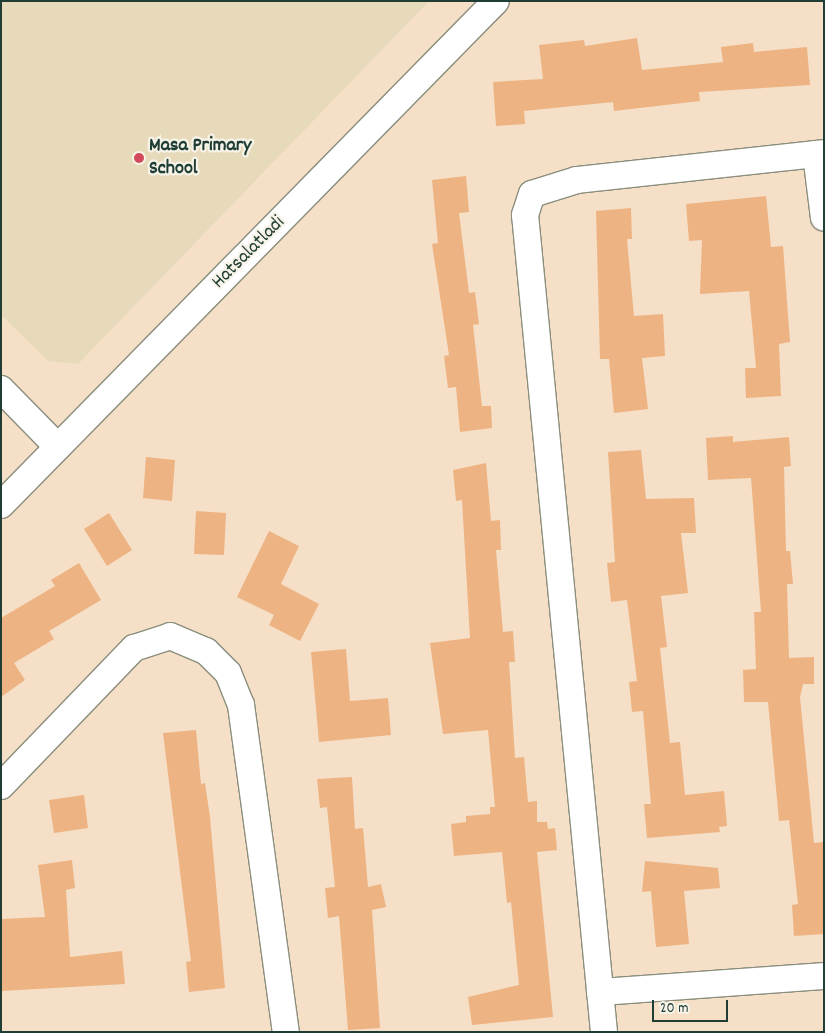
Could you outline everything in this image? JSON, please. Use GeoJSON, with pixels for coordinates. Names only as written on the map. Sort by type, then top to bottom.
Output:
{"type":"FeatureCollection","features":[{"type":"Feature","properties":{"kind":"street","name":"Hatsalatladi"},"geometry":{"type":"LineString","coordinates":[[1,505],[496,1]]}},
{"type":"Feature","properties":{"kind":"street"},"geometry":{"type":"LineString","coordinates":[[604,1032],[525,215],[532,194],[577,180],[820,154],[824,218]]}},
{"type":"Feature","properties":{"kind":"street"},"geometry":{"type":"LineString","coordinates":[[1,389],[58,447]]}},
{"type":"Feature","properties":{"kind":"street"},"geometry":{"type":"LineString","coordinates":[[1,786],[134,648],[170,636],[206,651],[228,673],[241,706],[286,1032]]}},
{"type":"Feature","properties":{"kind":"street"},"geometry":{"type":"LineString","coordinates":[[600,992],[824,976]]}},
{"type":"Feature","properties":{"kind":"shaded area","name":"Masa Primary School"},"geometry":{"type":"Polygon","coordinates":[[[1,1],[429,1],[78,364],[48,361],[1,315],[1,1]]]}},
{"type":"Feature","properties":{"kind":"building"},"geometry":{"type":"Polygon","coordinates":[[[637,38],[642,70],[723,62],[721,47],[753,43],[754,52],[807,47],[810,85],[699,92],[700,101],[614,111],[613,102],[524,111],[525,124],[496,126],[493,82],[543,79],[539,45],[584,40],[585,46],[637,38]]]}},
{"type":"Feature","properties":{"kind":"building"},"geometry":{"type":"Polygon","coordinates":[[[466,176],[469,212],[459,213],[469,293],[475,292],[479,324],[473,325],[482,406],[491,406],[492,428],[460,432],[456,387],[448,388],[444,356],[449,355],[432,244],[438,243],[432,180],[466,176]]]}},
{"type":"Feature","properties":{"kind":"building"},"geometry":{"type":"Polygon","coordinates":[[[766,196],[771,247],[783,246],[790,342],[779,344],[781,396],[746,398],[745,368],[756,368],[749,291],[700,294],[702,240],[689,241],[686,204],[766,196]]]}},
{"type":"Feature","properties":{"kind":"building"},"geometry":{"type":"Polygon","coordinates":[[[631,208],[632,239],[627,239],[634,316],[663,314],[665,356],[642,358],[648,409],[614,413],[609,359],[600,359],[596,211],[631,208]]]}},
{"type":"Feature","properties":{"kind":"building"},"geometry":{"type":"Polygon","coordinates":[[[733,436],[733,442],[789,437],[791,466],[784,467],[786,551],[790,551],[793,584],[787,584],[789,658],[814,657],[814,684],[803,684],[800,697],[814,843],[824,842],[824,934],[794,936],[792,905],[798,904],[789,820],[779,821],[768,702],[744,702],[743,670],[756,669],[754,612],[761,612],[751,478],[708,480],[706,438],[733,436]]]}},
{"type":"Feature","properties":{"kind":"building"},"geometry":{"type":"Polygon","coordinates":[[[641,450],[646,499],[694,498],[696,533],[681,533],[688,593],[661,596],[667,647],[660,648],[670,743],[680,742],[685,795],[724,791],[727,826],[719,827],[720,832],[647,838],[644,804],[651,804],[643,711],[632,712],[629,682],[637,681],[627,600],[611,602],[607,563],[615,562],[608,452],[641,450]]]}},
{"type":"Feature","properties":{"kind":"building"},"geometry":{"type":"Polygon","coordinates":[[[146,457],[175,460],[172,501],[143,498],[146,457]]]}},
{"type":"Feature","properties":{"kind":"building"},"geometry":{"type":"Polygon","coordinates":[[[486,463],[491,521],[500,520],[501,550],[496,550],[503,632],[513,631],[515,662],[509,662],[515,758],[524,757],[528,802],[537,801],[537,822],[547,822],[548,829],[555,828],[557,850],[537,852],[553,1017],[472,1025],[468,997],[519,985],[511,902],[507,903],[502,852],[454,856],[451,824],[466,822],[466,816],[490,814],[490,807],[495,807],[488,730],[443,734],[430,643],[470,638],[462,500],[456,501],[453,470],[486,463]]]}},
{"type":"Feature","properties":{"kind":"building"},"geometry":{"type":"Polygon","coordinates":[[[196,511],[226,513],[224,555],[194,554],[196,511]]]}},
{"type":"Feature","properties":{"kind":"building"},"geometry":{"type":"Polygon","coordinates":[[[109,513],[132,550],[107,566],[84,529],[109,513]]]}},
{"type":"Feature","properties":{"kind":"building"},"geometry":{"type":"Polygon","coordinates":[[[269,531],[299,546],[281,584],[319,604],[300,641],[269,625],[274,615],[237,597],[269,531]]]}},
{"type":"Feature","properties":{"kind":"building"},"geometry":{"type":"Polygon","coordinates":[[[79,563],[101,600],[49,631],[54,639],[14,663],[25,680],[1,697],[1,618],[55,586],[51,580],[79,563]]]}},
{"type":"Feature","properties":{"kind":"building"},"geometry":{"type":"Polygon","coordinates":[[[346,649],[350,701],[388,698],[391,735],[319,742],[311,652],[346,649]]]}},
{"type":"Feature","properties":{"kind":"building"},"geometry":{"type":"Polygon","coordinates":[[[196,730],[201,784],[205,783],[210,817],[225,988],[189,992],[186,962],[191,961],[163,733],[196,730]]]}},
{"type":"Feature","properties":{"kind":"building"},"geometry":{"type":"Polygon","coordinates":[[[352,777],[355,829],[363,828],[368,887],[381,884],[386,907],[372,910],[380,1028],[348,1030],[339,916],[328,918],[325,888],[335,887],[327,807],[320,808],[317,779],[352,777]]]}},
{"type":"Feature","properties":{"kind":"building"},"geometry":{"type":"Polygon","coordinates":[[[84,795],[88,828],[54,833],[49,800],[84,795]]]}},
{"type":"Feature","properties":{"kind":"building"},"geometry":{"type":"Polygon","coordinates":[[[72,860],[75,888],[66,890],[70,957],[122,951],[125,984],[1,991],[1,919],[45,917],[38,865],[72,860]]]}},
{"type":"Feature","properties":{"kind":"building"},"geometry":{"type":"Polygon","coordinates":[[[645,861],[718,868],[720,888],[684,891],[689,944],[656,947],[651,891],[642,892],[645,861]]]}},
{"type":"Feature","properties":{"kind":"place","name":"Masa Primary School"},"geometry":{"type":"Point","coordinates":[139,158]}}]}
